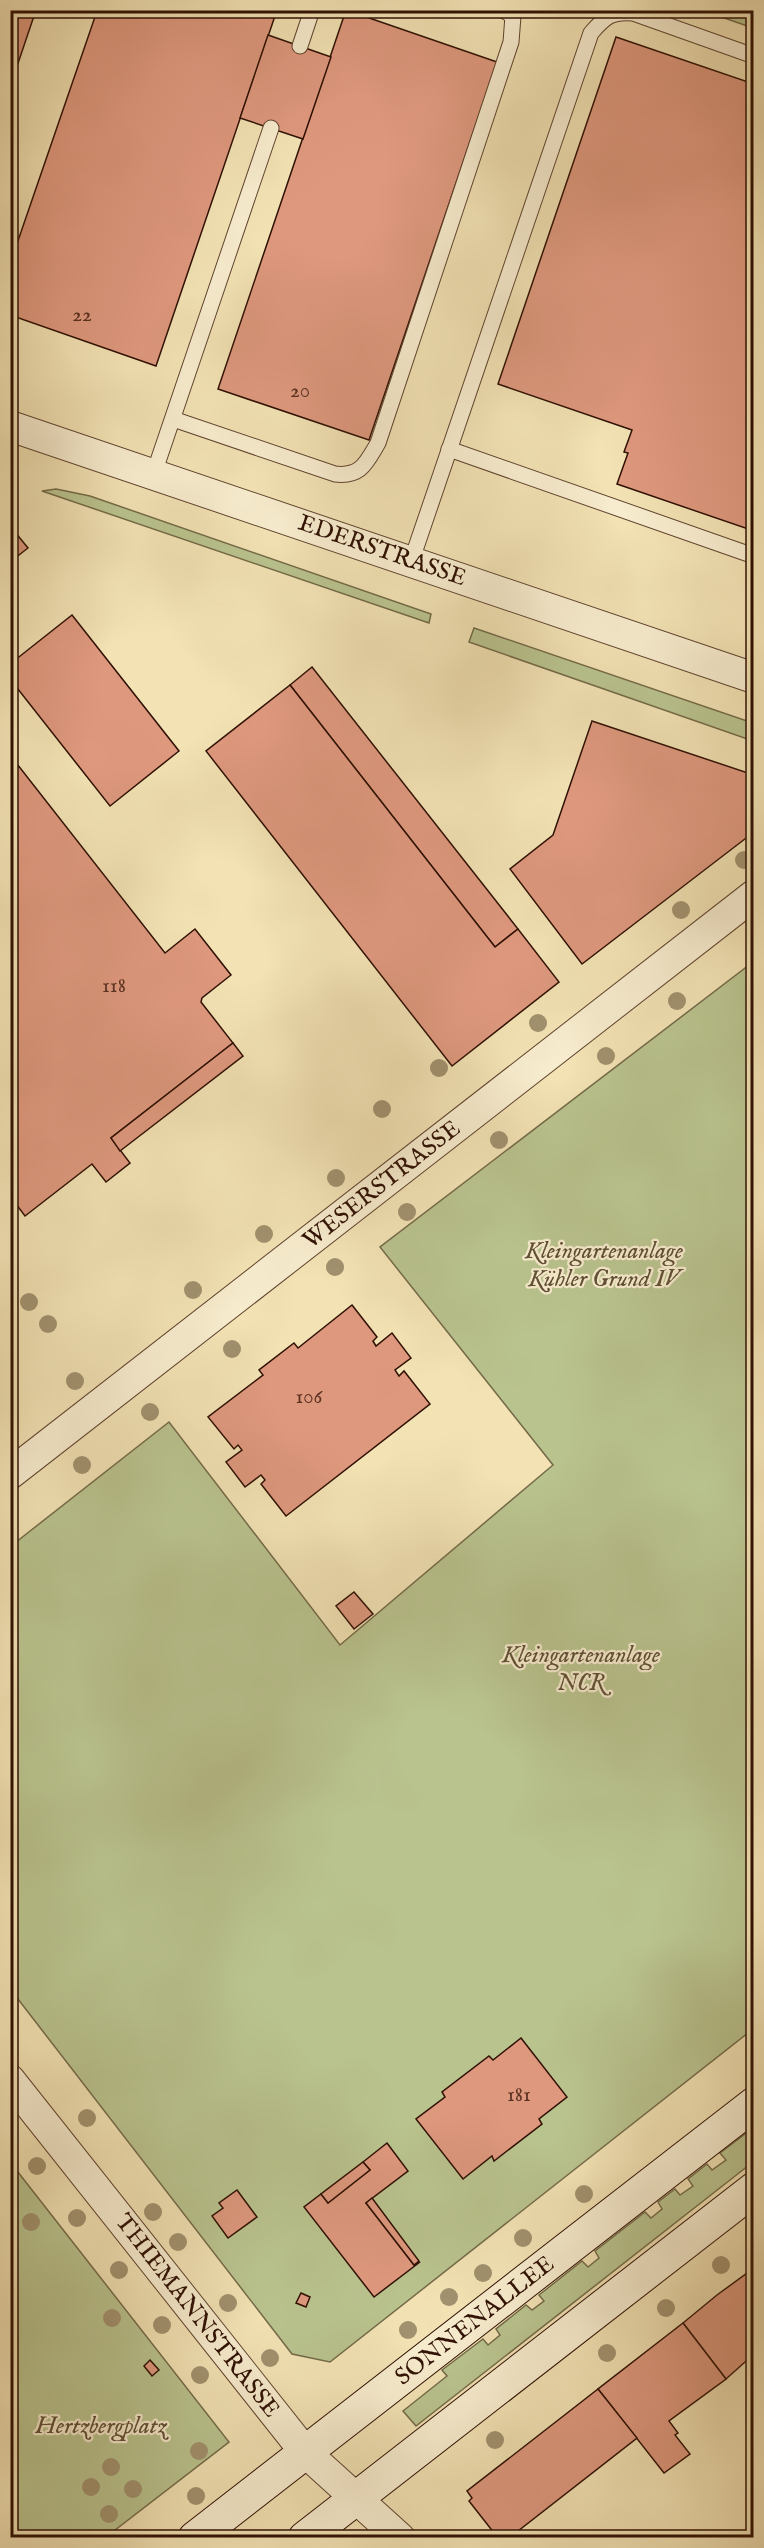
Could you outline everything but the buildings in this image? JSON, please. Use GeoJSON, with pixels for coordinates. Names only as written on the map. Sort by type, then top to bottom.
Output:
{"type":"FeatureCollection","features":[{"type":"Feature","properties":{"kind":"main road","name":"SONNENALLEE"},"geometry":{"type":"LineString","coordinates":[[195,2538],[753,2104]]}},
{"type":"Feature","properties":{"kind":"main road"},"geometry":{"type":"LineString","coordinates":[[305,2538],[753,2189]]}},
{"type":"Feature","properties":{"kind":"street","name":"EDERSTRASSE"},"geometry":{"type":"LineString","coordinates":[[10,426],[753,678]]}},
{"type":"Feature","properties":{"kind":"street","name":"WESERSTRASSE"},"geometry":{"type":"LineString","coordinates":[[10,1474],[753,895]]}},
{"type":"Feature","properties":{"kind":"street","name":"THIEMANNSTRASSE"},"geometry":{"type":"LineString","coordinates":[[14,2091],[305,2452],[400,2538]]}},
{"type":"Feature","properties":{"kind":"lane"},"geometry":{"type":"LineString","coordinates":[[300,46],[312,10]]}},
{"type":"Feature","properties":{"kind":"lane"},"geometry":{"type":"LineString","coordinates":[[174,419],[335,474],[349,476],[364,466],[378,443],[511,42],[513,16],[503,10]]}},
{"type":"Feature","properties":{"kind":"lane"},"geometry":{"type":"LineString","coordinates":[[411,562],[591,33],[603,18],[618,12],[633,13],[753,56]]}},
{"type":"Feature","properties":{"kind":"lane"},"geometry":{"type":"LineString","coordinates":[[154,473],[271,128]]}},
{"type":"Feature","properties":{"kind":"lane"},"geometry":{"type":"LineString","coordinates":[[449,449],[753,556]]}},
{"type":"Feature","properties":{"kind":"green space"},"geometry":{"type":"Polygon","coordinates":[[[704,11],[753,11],[753,28],[704,11]]]}},
{"type":"Feature","properties":{"kind":"green space"},"geometry":{"type":"Polygon","coordinates":[[[56,489],[90,496],[431,614],[429,623],[42,491],[56,489]]]}},
{"type":"Feature","properties":{"kind":"green space"},"geometry":{"type":"Polygon","coordinates":[[[474,628],[753,723],[753,741],[469,642],[474,628]]]}},
{"type":"Feature","properties":{"kind":"green space"},"geometry":{"type":"Polygon","coordinates":[[[753,962],[753,2029],[330,2362],[292,2354],[11,1990],[11,1546],[169,1422],[340,1645],[553,1465],[380,1247],[753,962]]]}},
{"type":"Feature","properties":{"kind":"green space"},"geometry":{"type":"Polygon","coordinates":[[[753,2128],[753,2162],[416,2426],[403,2411],[447,2376],[442,2370],[483,2339],[488,2345],[500,2335],[496,2329],[526,2305],[532,2310],[544,2301],[539,2295],[582,2261],[588,2267],[599,2258],[595,2251],[645,2212],[651,2218],[662,2209],[658,2202],[675,2189],[680,2195],[693,2186],[688,2179],[707,2164],[712,2170],[726,2160],[720,2153],[753,2128]]]}},
{"type":"Feature","properties":{"kind":"green space","name":"Hertzbergplatz"},"geometry":{"type":"Polygon","coordinates":[[[14,2167],[229,2442],[106,2537],[11,2537],[10,2169],[14,2167]]]}},
{"type":"Feature","properties":{"kind":"park label","name":"Kleingartenanlage Kühler Grund IV"},"geometry":{"type":"Point","coordinates":[604,1265]}},
{"type":"Feature","properties":{"kind":"park label","name":"Kleingartenanlage NCR"},"geometry":{"type":"Point","coordinates":[581,1669]}}]}
